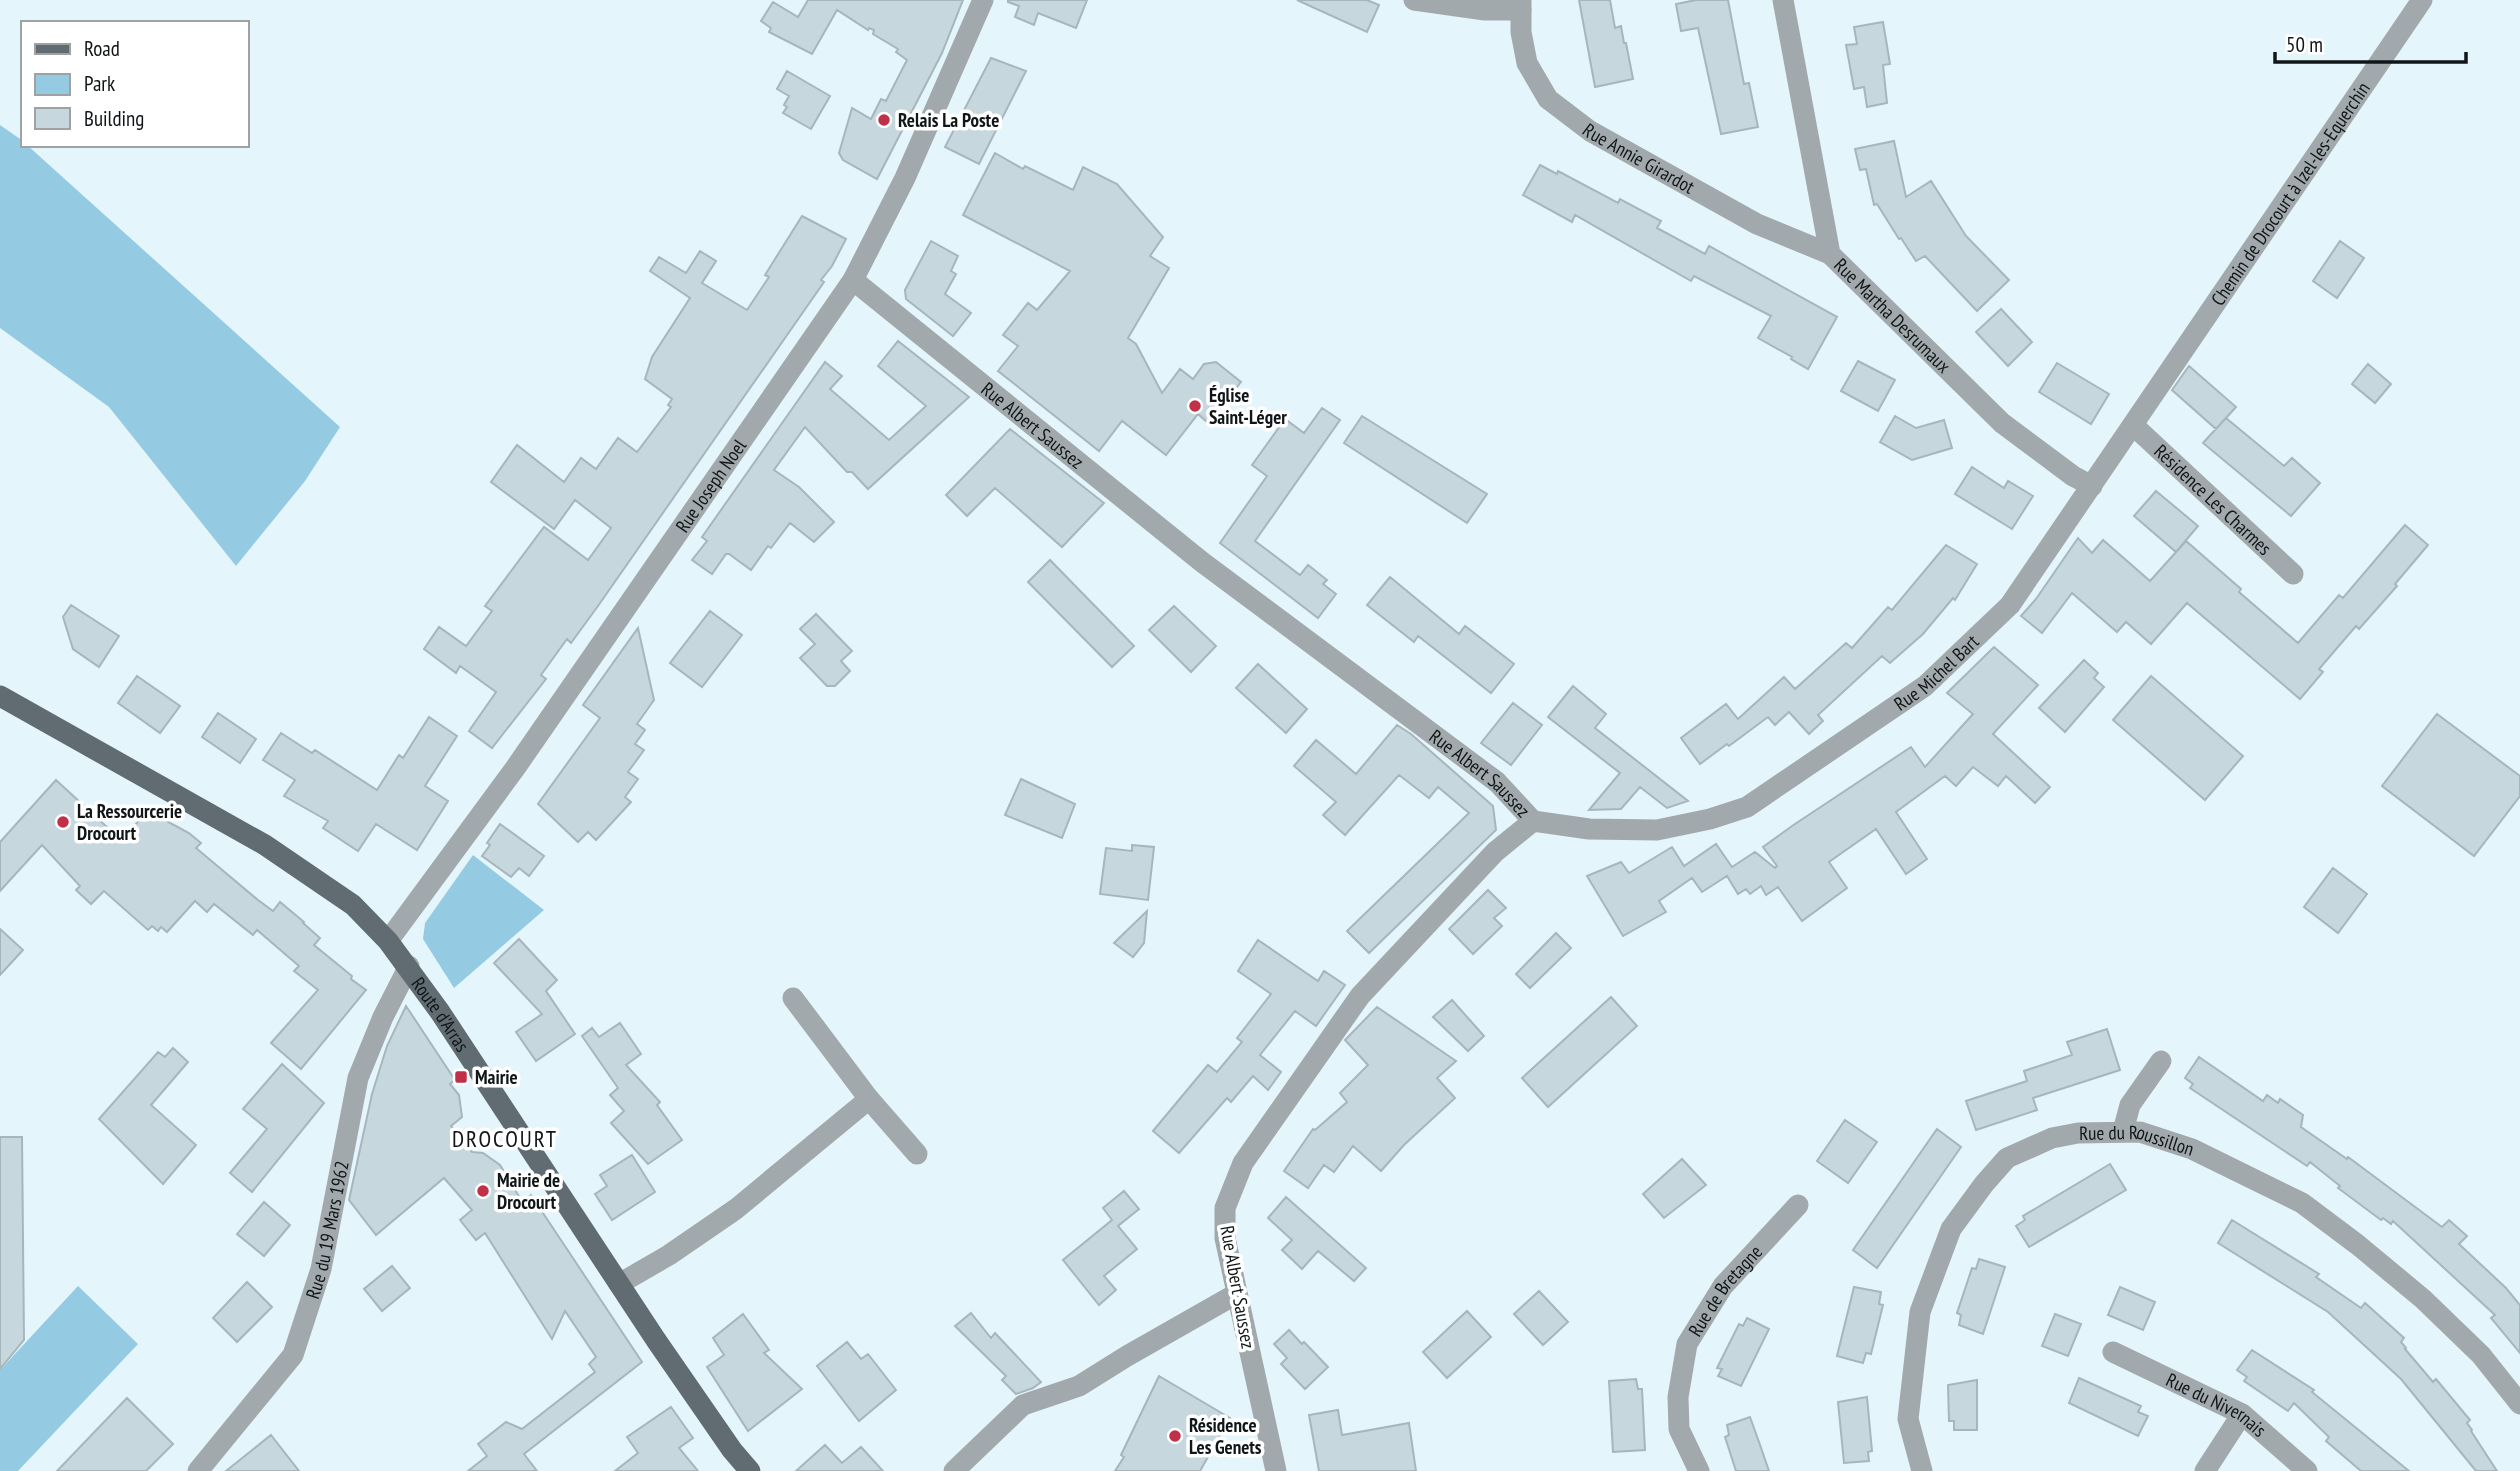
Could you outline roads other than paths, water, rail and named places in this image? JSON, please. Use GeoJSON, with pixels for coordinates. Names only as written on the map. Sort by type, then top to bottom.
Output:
{"type":"FeatureCollection","features":[{"type":"Feature","properties":{"kind":"main road","name":"Route d'Arras"},"geometry":{"type":"LineString","coordinates":[[0,696],[277,852],[353,905],[388,941],[409,966],[724,1439],[750,1471]]}},
{"type":"Feature","properties":{"kind":"street","name":"Rue Joseph Noel"},"geometry":{"type":"LineString","coordinates":[[388,941],[516,767],[853,280],[905,178],[983,0]]}},
{"type":"Feature","properties":{"kind":"street"},"geometry":{"type":"LineString","coordinates":[[1414,0],[1485,10],[1521,5]]}},
{"type":"Feature","properties":{"kind":"street","name":"Rue Martha Desrumaux"},"geometry":{"type":"LineString","coordinates":[[1783,0],[1830,254],[2002,423],[2073,476],[2092,486]]}},
{"type":"Feature","properties":{"kind":"street","name":"Chemin de Drocourt à Izel-les-Equerchin"},"geometry":{"type":"LineString","coordinates":[[2208,317],[2422,0]]}},
{"type":"Feature","properties":{"kind":"street","name":"Rue Annie Girardot"},"geometry":{"type":"LineString","coordinates":[[1521,5],[1521,32],[1527,63],[1548,99],[1590,131],[1757,224],[1830,254]]}},
{"type":"Feature","properties":{"kind":"street","name":"Rue Albert Saussez"},"geometry":{"type":"LineString","coordinates":[[853,280],[1202,562],[1497,782],[1532,821],[1495,852],[1360,996],[1243,1163],[1225,1208],[1225,1238],[1276,1471]]}},
{"type":"Feature","properties":{"kind":"street","name":"Rue Michel Bart"},"geometry":{"type":"LineString","coordinates":[[1532,821],[1589,829],[1657,830],[1710,819],[1746,807],[1925,686],[2010,605],[2208,317]]}},
{"type":"Feature","properties":{"kind":"street","name":"Résidence Les Charmes"},"geometry":{"type":"LineString","coordinates":[[2134,426],[2293,574]]}},
{"type":"Feature","properties":{"kind":"street","name":"Rue du 19 Mars 1962"},"geometry":{"type":"LineString","coordinates":[[198,1471],[293,1355],[321,1269],[358,1078],[383,1017],[409,966]]}},
{"type":"Feature","properties":{"kind":"street"},"geometry":{"type":"LineString","coordinates":[[793,998],[869,1099],[917,1154]]}},
{"type":"Feature","properties":{"kind":"street"},"geometry":{"type":"LineString","coordinates":[[2123,1131],[2130,1105],[2161,1061]]}},
{"type":"Feature","properties":{"kind":"street"},"geometry":{"type":"LineString","coordinates":[[619,1284],[669,1255],[736,1209],[869,1099]]}},
{"type":"Feature","properties":{"kind":"street","name":"Rue du Roussillon"},"geometry":{"type":"LineString","coordinates":[[1922,1471],[1908,1419],[1920,1312],[1951,1229],[2007,1158],[2052,1138],[2078,1133],[2140,1132],[2192,1149],[2302,1203],[2423,1299],[2481,1355],[2520,1404]]}},
{"type":"Feature","properties":{"kind":"street","name":"Rue de Bretagne"},"geometry":{"type":"LineString","coordinates":[[1699,1471],[1679,1429],[1678,1397],[1687,1344],[1723,1286],[1798,1205]]}},
{"type":"Feature","properties":{"kind":"street"},"geometry":{"type":"LineString","coordinates":[[954,1471],[1023,1405],[1079,1386],[1236,1294]]}},
{"type":"Feature","properties":{"kind":"street","name":"Rue du Nivernais"},"geometry":{"type":"LineString","coordinates":[[2113,1352],[2242,1414],[2307,1471]]}},
{"type":"Feature","properties":{"kind":"street"},"geometry":{"type":"LineString","coordinates":[[2205,1471],[2242,1414]]}},
{"type":"Feature","properties":{"kind":"place","name":"Relais La Poste"},"geometry":{"type":"Point","coordinates":[884,120]}},
{"type":"Feature","properties":{"kind":"place","name":"Église Saint-Léger"},"geometry":{"type":"Point","coordinates":[1195,406]}},
{"type":"Feature","properties":{"kind":"place","name":"La Ressourcerie Drocourt"},"geometry":{"type":"Point","coordinates":[63,822]}},
{"type":"Feature","properties":{"kind":"place","name":"Mairie"},"geometry":{"type":"Point","coordinates":[461,1077]}},
{"type":"Feature","properties":{"kind":"place","name":"Mairie de Drocourt"},"geometry":{"type":"Point","coordinates":[483,1191]}},
{"type":"Feature","properties":{"kind":"place","name":"Résidence Les Genets"},"geometry":{"type":"Point","coordinates":[1175,1436]}},
{"type":"Feature","properties":{"kind":"district","name":"DROCOURT"},"geometry":{"type":"Point","coordinates":[505,1139]}}]}
